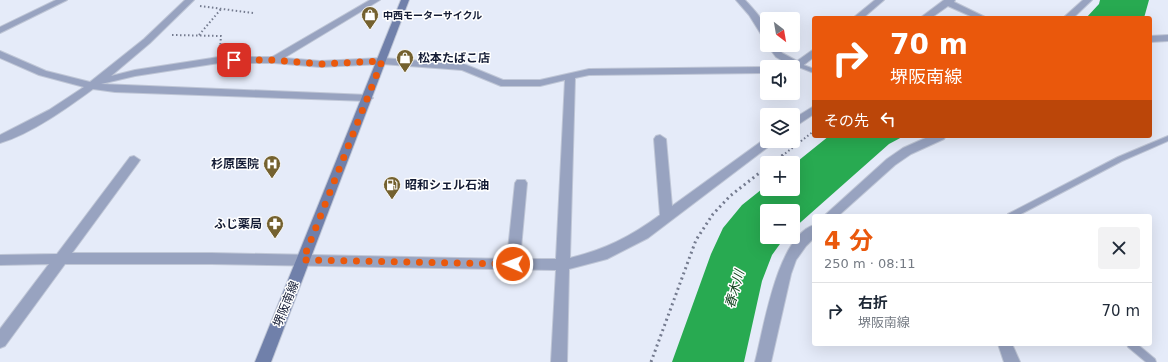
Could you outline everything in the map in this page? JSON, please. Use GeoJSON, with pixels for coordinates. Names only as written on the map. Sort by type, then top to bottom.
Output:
{"type":"FeatureCollection","features":[{"type":"Feature","properties":{"kind":"main road","name":"堺阪南線"},"geometry":{"type":"LineString","coordinates":[[263,362],[368,98],[405,0]]}},
{"type":"Feature","properties":{"kind":"street"},"geometry":{"type":"LineString","coordinates":[[0,30],[63,0]]}},
{"type":"Feature","properties":{"kind":"street"},"geometry":{"type":"LineString","coordinates":[[274,60],[376,0]]}},
{"type":"Feature","properties":{"kind":"street"},"geometry":{"type":"LineString","coordinates":[[740,0],[753,14],[760,25]]}},
{"type":"Feature","properties":{"kind":"street"},"geometry":{"type":"LineString","coordinates":[[860,16],[880,0]]}},
{"type":"Feature","properties":{"kind":"street"},"geometry":{"type":"LineString","coordinates":[[1070,16],[1088,0]]}},
{"type":"Feature","properties":{"kind":"street"},"geometry":{"type":"LineString","coordinates":[[928,16],[949,1],[978,16]]}},
{"type":"Feature","properties":{"kind":"street"},"geometry":{"type":"LineString","coordinates":[[0,139],[45,116],[94,84],[155,34],[188,2]]}},
{"type":"Feature","properties":{"kind":"street"},"geometry":{"type":"LineString","coordinates":[[1152,39],[1168,38]]}},
{"type":"Feature","properties":{"kind":"street"},"geometry":{"type":"LineString","coordinates":[[777,52],[779,55],[788,60]]}},
{"type":"Feature","properties":{"kind":"street"},"geometry":{"type":"LineString","coordinates":[[0,54],[43,73],[115,89],[368,98]]}},
{"type":"Feature","properties":{"kind":"street"},"geometry":{"type":"LineString","coordinates":[[800,63],[812,54]]}},
{"type":"Feature","properties":{"kind":"street"},"geometry":{"type":"LineString","coordinates":[[94,84],[135,73],[219,60],[274,60],[320,64],[382,61],[464,67],[501,83],[540,83],[589,72],[760,70]]}},
{"type":"Feature","properties":{"kind":"street"},"geometry":{"type":"LineString","coordinates":[[559,362],[570,76]]}},
{"type":"Feature","properties":{"kind":"street"},"geometry":{"type":"LineString","coordinates":[[800,119],[812,110]]}},
{"type":"Feature","properties":{"kind":"street"},"geometry":{"type":"LineString","coordinates":[[832,214],[901,154],[936,138]]}},
{"type":"Feature","properties":{"kind":"street"},"geometry":{"type":"LineString","coordinates":[[660,139],[667,217]]}},
{"type":"Feature","properties":{"kind":"street"},"geometry":{"type":"LineString","coordinates":[[0,260],[303,260],[563,265],[602,255],[643,234],[761,148]]}},
{"type":"Feature","properties":{"kind":"street"},"geometry":{"type":"LineString","coordinates":[[0,341],[134,160]]}},
{"type":"Feature","properties":{"kind":"street"},"geometry":{"type":"LineString","coordinates":[[513,264],[521,182]]}},
{"type":"Feature","properties":{"kind":"street"},"geometry":{"type":"LineString","coordinates":[[763,362],[784,274],[790,258],[801,242],[812,232]]}},
{"type":"Feature","properties":{"kind":"street"},"geometry":{"type":"LineString","coordinates":[[1006,346],[1012,362]]}},
{"type":"Feature","properties":{"kind":"lane"},"geometry":{"type":"LineString","coordinates":[[800,66],[812,70]]}},
{"type":"Feature","properties":{"kind":"lane"},"geometry":{"type":"LineString","coordinates":[[1015,214],[1113,163],[1168,138]]}},
{"type":"Feature","properties":{"kind":"lane"},"geometry":{"type":"LineString","coordinates":[[1133,346],[1152,362]]}},
{"type":"Feature","properties":{"kind":"path"},"geometry":{"type":"LineString","coordinates":[[188,2],[253,13]]}},
{"type":"Feature","properties":{"kind":"path"},"geometry":{"type":"LineString","coordinates":[[198,36],[222,8]]}},
{"type":"Feature","properties":{"kind":"path"},"geometry":{"type":"LineString","coordinates":[[155,34],[221,36],[219,60]]}},
{"type":"Feature","properties":{"kind":"path"},"geometry":{"type":"LineString","coordinates":[[782,156],[812,133]]}},
{"type":"Feature","properties":{"kind":"path"},"geometry":{"type":"LineString","coordinates":[[651,362],[696,240],[713,214],[730,196],[760,173]]}},
{"type":"Feature","properties":{"kind":"water"},"geometry":{"type":"Polygon","coordinates":[[[1100,0],[1149,0],[1145,16],[1088,16],[1099,4],[1100,0]]]}},
{"type":"Feature","properties":{"kind":"water","name":"春木川"},"geometry":{"type":"Polygon","coordinates":[[[827,138],[900,138],[889,144],[800,223],[800,204],[760,204],[760,244],[780,244],[772,255],[762,281],[744,362],[672,362],[711,254],[723,228],[742,205],[760,191],[760,196],[800,196],[800,159],[827,138]]]}},
{"type":"Feature","properties":{"kind":"place","name":"中西モーターサイクル"},"geometry":{"type":"Point","coordinates":[370,30]}},
{"type":"Feature","properties":{"kind":"place","name":"松本たばこ店"},"geometry":{"type":"Point","coordinates":[405,73]}},
{"type":"Feature","properties":{"kind":"place","name":"杉原医院"},"geometry":{"type":"Point","coordinates":[272,179]}},
{"type":"Feature","properties":{"kind":"place","name":"昭和シェル石油"},"geometry":{"type":"Point","coordinates":[392,200]}},
{"type":"Feature","properties":{"kind":"place","name":"ふじ薬局"},"geometry":{"type":"Point","coordinates":[275,239]}},
{"type":"Feature","properties":{"kind":"route"},"geometry":{"type":"LineString","coordinates":[[234,60],[274,60],[301,64],[382,61],[303,260],[513,264]]}}]}
